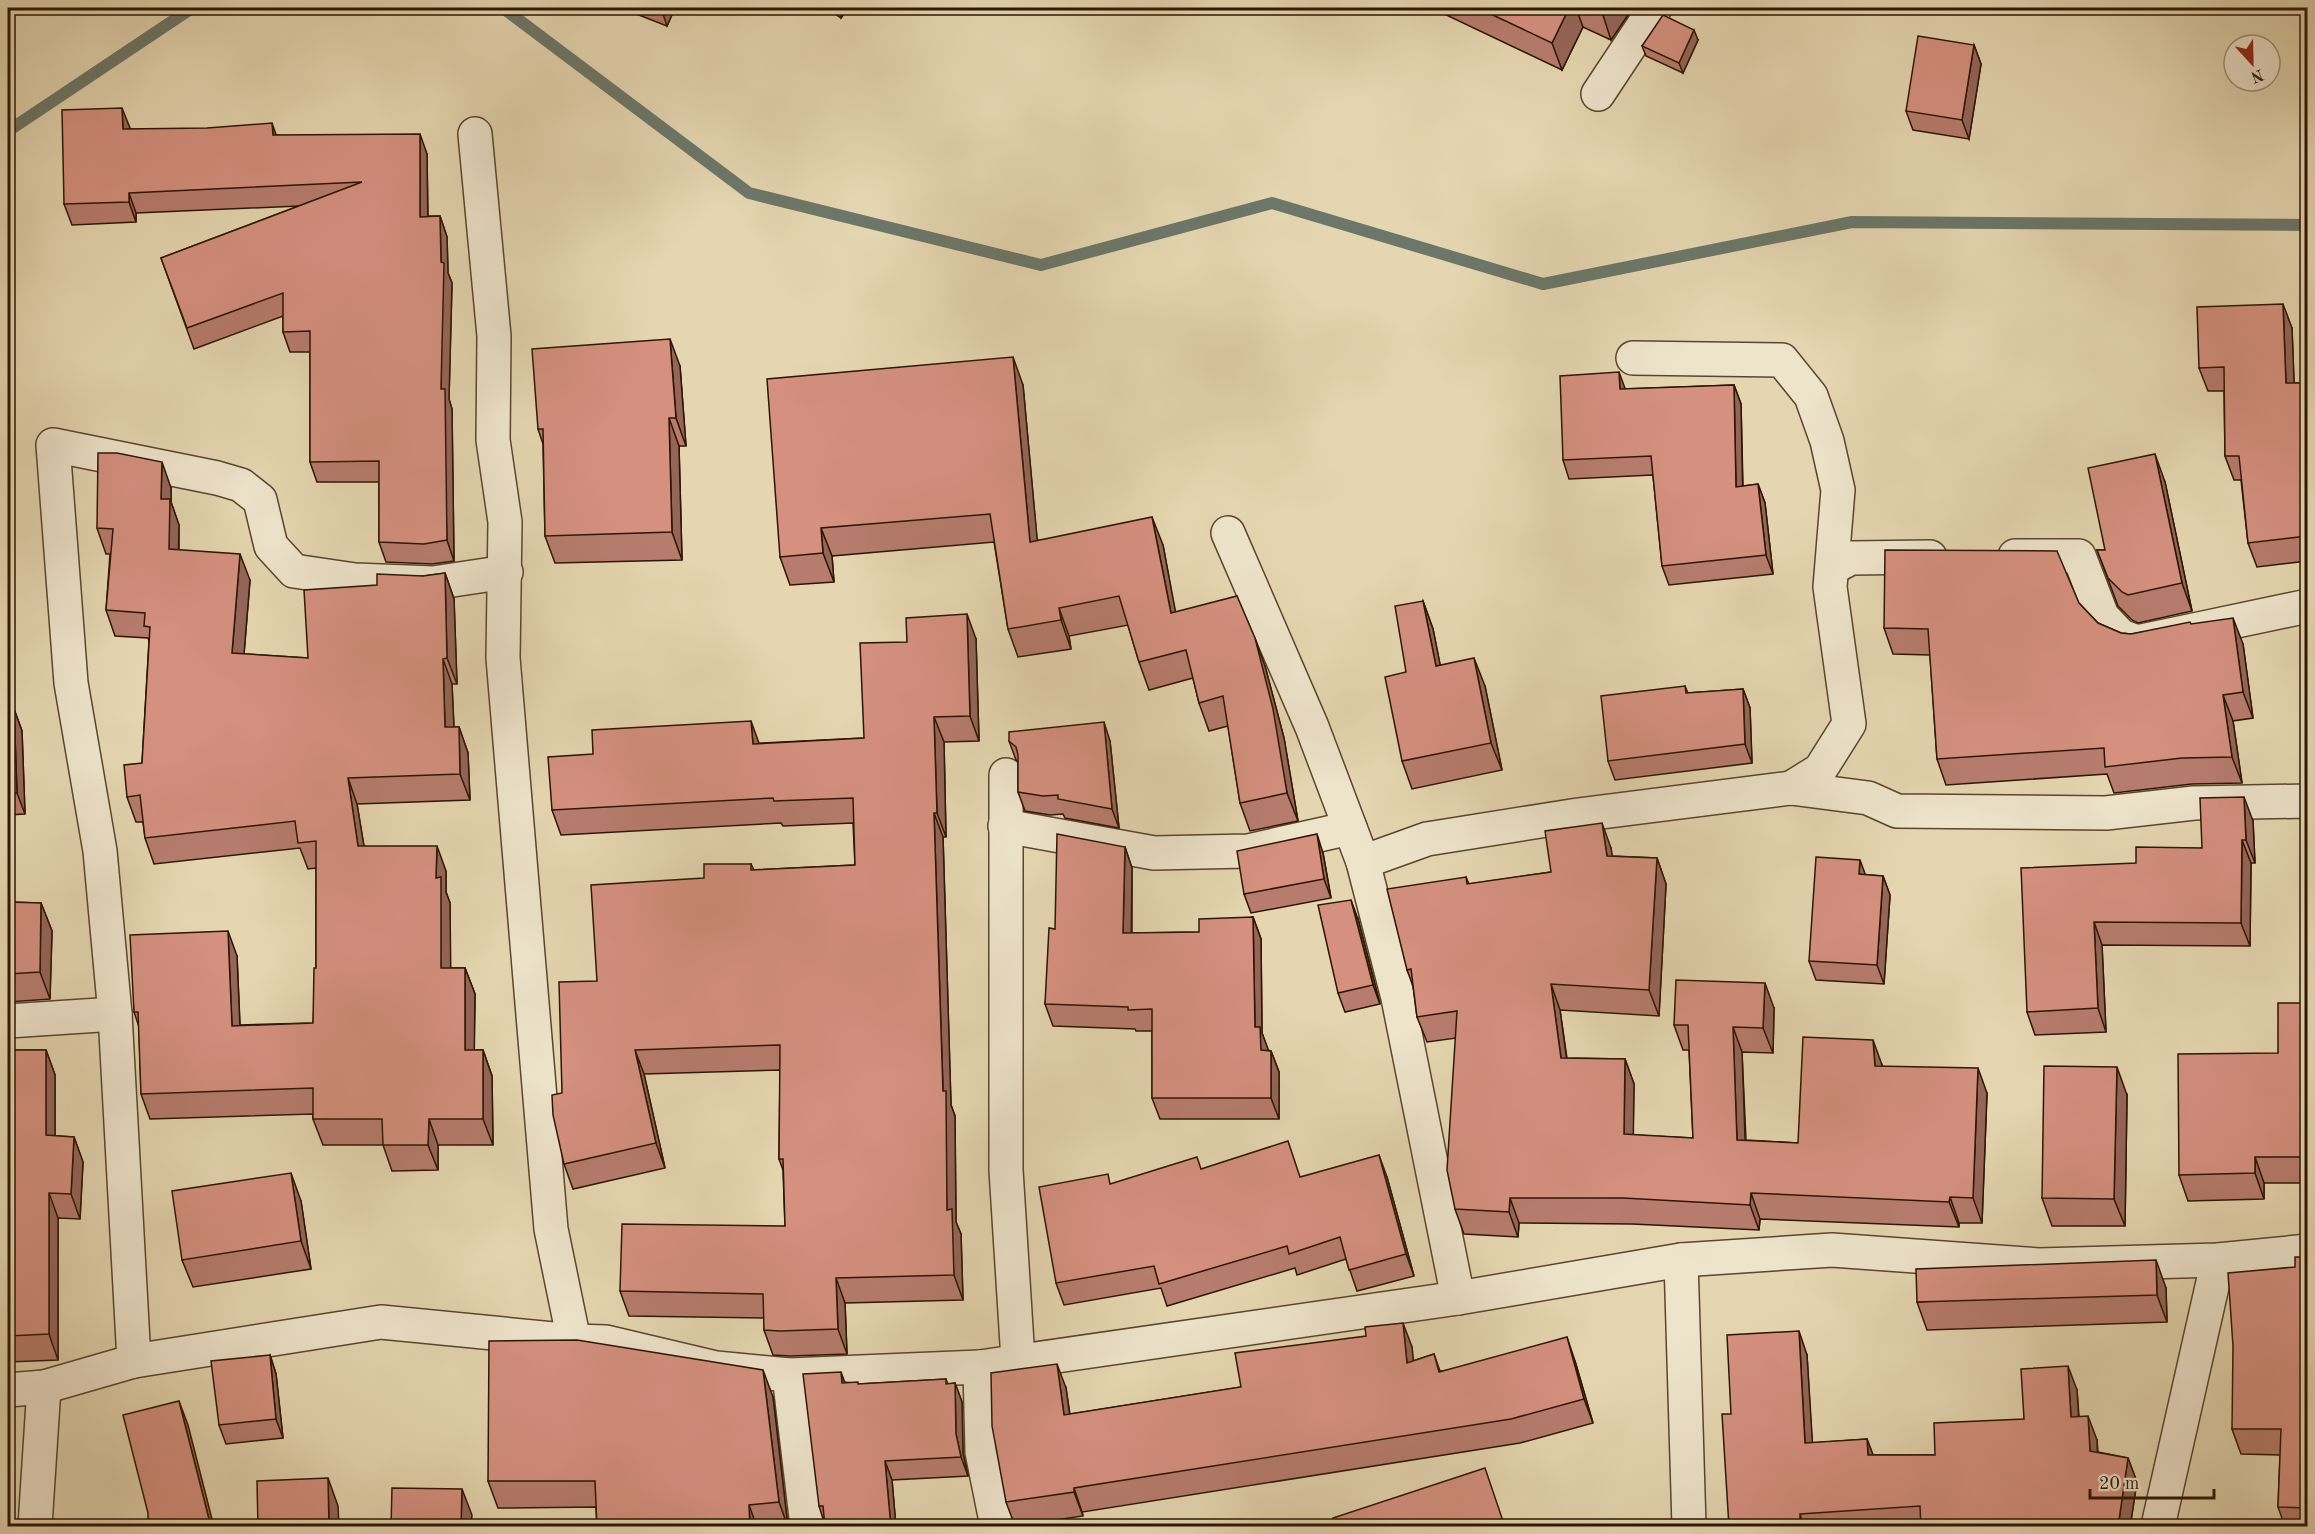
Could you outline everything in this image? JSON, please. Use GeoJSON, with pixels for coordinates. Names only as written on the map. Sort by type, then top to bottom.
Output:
{"type":"FeatureCollection","features":[{"type":"Feature","properties":{"kind":"street"},"geometry":{"type":"LineString","coordinates":[[1598,94],[1655,8]]}},
{"type":"Feature","properties":{"kind":"street"},"geometry":{"type":"LineString","coordinates":[[475,134],[494,336],[493,440],[505,522],[503,658],[551,1229],[574,1341]]}},
{"type":"Feature","properties":{"kind":"street"},"geometry":{"type":"LineString","coordinates":[[1632,358],[1782,360],[1811,396],[1827,441],[1838,490],[1830,587],[1849,724],[1820,770],[1791,788]]}},
{"type":"Feature","properties":{"kind":"street"},"geometry":{"type":"LineString","coordinates":[[134,1361],[115,1014],[99,851],[72,683],[53,445],[217,478],[241,485],[260,500],[271,546],[294,571],[355,580],[433,583],[506,572]]}},
{"type":"Feature","properties":{"kind":"street"},"geometry":{"type":"LineString","coordinates":[[1228,533],[1312,727],[1363,862],[1398,998],[1458,1298]]}},
{"type":"Feature","properties":{"kind":"street"},"geometry":{"type":"LineString","coordinates":[[1832,568],[1851,558],[2079,556],[2102,616],[2121,636],[2137,642],[2307,606]]}},
{"type":"Feature","properties":{"kind":"street"},"geometry":{"type":"LineString","coordinates":[[1006,775],[1006,1170],[1018,1360]]}},
{"type":"Feature","properties":{"kind":"street"},"geometry":{"type":"LineString","coordinates":[[1363,862],[1427,839],[1578,815],[1791,788],[1868,798],[1897,811],[2106,813],[2194,803],[2307,801]]}},
{"type":"Feature","properties":{"kind":"street"},"geometry":{"type":"LineString","coordinates":[[1005,826],[1154,854],[1248,851],[1350,828]]}},
{"type":"Feature","properties":{"kind":"street"},"geometry":{"type":"LineString","coordinates":[[8,1021],[115,1014]]}},
{"type":"Feature","properties":{"kind":"street"},"geometry":{"type":"LineString","coordinates":[[8,1390],[44,1387],[134,1361],[381,1322],[574,1341],[606,1342],[716,1368],[789,1375],[980,1367],[1458,1298],[1681,1260],[1832,1250],[2039,1265],[2218,1260],[2307,1251]]}},
{"type":"Feature","properties":{"kind":"street"},"geometry":{"type":"LineString","coordinates":[[1681,1260],[1689,1527]]}},
{"type":"Feature","properties":{"kind":"street"},"geometry":{"type":"LineString","coordinates":[[2166,1522],[2218,1260]]}},
{"type":"Feature","properties":{"kind":"street"},"geometry":{"type":"LineString","coordinates":[[980,1367],[982,1452],[997,1527]]}},
{"type":"Feature","properties":{"kind":"street"},"geometry":{"type":"LineString","coordinates":[[789,1375],[807,1527]]}},
{"type":"Feature","properties":{"kind":"street"},"geometry":{"type":"LineString","coordinates":[[35,1527],[44,1387]]}},
{"type":"Feature","properties":{"kind":"building"},"geometry":{"type":"Polygon","coordinates":[[[1478,8],[1569,8],[1552,43],[1478,8]]]}},
{"type":"Feature","properties":{"kind":"building"},"geometry":{"type":"Polygon","coordinates":[[[1591,8],[1605,8],[1602,12],[1591,8]]]}},
{"type":"Feature","properties":{"kind":"building"},"geometry":{"type":"Polygon","coordinates":[[[1663,15],[1694,30],[1679,63],[1642,46],[1663,15]]]}},
{"type":"Feature","properties":{"kind":"building"},"geometry":{"type":"Polygon","coordinates":[[[1918,36],[1974,45],[1962,120],[1906,111],[1918,36]]]}},
{"type":"Feature","properties":{"kind":"building"},"geometry":{"type":"Polygon","coordinates":[[[122,108],[123,129],[207,128],[272,123],[273,135],[420,134],[420,217],[440,216],[441,262],[444,263],[441,389],[445,389],[447,540],[424,544],[379,542],[379,461],[310,462],[310,331],[283,332],[283,293],[187,328],[161,258],[362,182],[129,193],[129,202],[64,204],[62,110],[122,108]]]}},
{"type":"Feature","properties":{"kind":"building"},"geometry":{"type":"Polygon","coordinates":[[[2283,304],[2286,383],[2307,383],[2307,536],[2248,543],[2239,456],[2225,456],[2224,367],[2199,368],[2197,307],[2283,304]]]}},
{"type":"Feature","properties":{"kind":"building"},"geometry":{"type":"Polygon","coordinates":[[[670,339],[676,418],[669,418],[672,532],[545,536],[543,429],[538,429],[532,349],[670,339]]]}},
{"type":"Feature","properties":{"kind":"building"},"geometry":{"type":"Polygon","coordinates":[[[1013,357],[1030,542],[1152,517],[1171,613],[1237,596],[1255,638],[1273,709],[1287,793],[1240,803],[1223,696],[1199,703],[1186,650],[1139,662],[1119,596],[1059,608],[1061,620],[1008,629],[990,514],[821,528],[823,553],[780,557],[767,379],[1013,357]]]}},
{"type":"Feature","properties":{"kind":"building"},"geometry":{"type":"Polygon","coordinates":[[[1619,372],[1620,389],[1734,385],[1736,487],[1758,484],[1766,555],[1662,566],[1651,456],[1563,460],[1560,376],[1619,372]]]}},
{"type":"Feature","properties":{"kind":"building"},"geometry":{"type":"Polygon","coordinates":[[[98,453],[117,453],[162,462],[161,499],[170,499],[169,549],[240,554],[232,653],[308,658],[304,590],[377,585],[377,574],[423,576],[445,573],[447,658],[443,659],[445,727],[459,727],[460,774],[348,778],[358,846],[437,846],[436,878],[441,877],[441,968],[465,968],[465,1050],[483,1050],[483,1119],[429,1119],[428,1145],[383,1145],[382,1119],[313,1119],[313,1088],[141,1094],[138,1012],[134,1012],[130,935],[228,931],[232,1026],[313,1023],[314,968],[316,968],[316,841],[298,843],[295,821],[145,838],[140,795],[127,797],[124,765],[142,763],[150,627],[144,626],[145,613],[106,610],[113,529],[97,528],[98,453]]]}},
{"type":"Feature","properties":{"kind":"building"},"geometry":{"type":"Polygon","coordinates":[[[2155,454],[2182,583],[2128,595],[2108,578],[2097,550],[2105,550],[2088,468],[2155,454]]]}},
{"type":"Feature","properties":{"kind":"building"},"geometry":{"type":"Polygon","coordinates":[[[1885,550],[2057,551],[2079,603],[2098,623],[2121,633],[2131,634],[2190,622],[2191,624],[2233,618],[2243,692],[2223,695],[2232,757],[2182,758],[2105,767],[2104,748],[1937,759],[1928,629],[1884,628],[1885,550]]]}},
{"type":"Feature","properties":{"kind":"building"},"geometry":{"type":"Polygon","coordinates":[[[1423,601],[1436,666],[1474,658],[1491,743],[1402,761],[1385,677],[1406,672],[1395,606],[1423,601]]]}},
{"type":"Feature","properties":{"kind":"building"},"geometry":{"type":"Polygon","coordinates":[[[967,614],[970,716],[934,717],[937,813],[934,813],[943,1091],[946,1091],[947,1210],[952,1209],[954,1275],[836,1278],[838,1329],[764,1330],[763,1294],[620,1291],[622,1224],[785,1226],[783,1159],[779,1159],[780,1045],[635,1050],[656,1143],[564,1164],[553,1115],[552,1095],[562,1093],[559,982],[597,981],[591,885],[704,878],[704,864],[751,864],[751,870],[855,865],[853,798],[774,801],[773,798],[552,810],[548,757],[593,754],[592,730],[751,721],[753,744],[864,738],[860,643],[907,642],[906,618],[967,614]]]}},
{"type":"Feature","properties":{"kind":"building"},"geometry":{"type":"Polygon","coordinates":[[[1685,686],[1686,693],[1743,689],[1745,744],[1608,761],[1601,696],[1685,686]]]}},
{"type":"Feature","properties":{"kind":"building"},"geometry":{"type":"Polygon","coordinates":[[[14,709],[17,793],[8,793],[8,710],[14,709]]]}},
{"type":"Feature","properties":{"kind":"building"},"geometry":{"type":"Polygon","coordinates":[[[1104,722],[1112,809],[1058,799],[1058,795],[1043,796],[1018,792],[1018,755],[1016,747],[1009,741],[1009,732],[1104,722]]]}},
{"type":"Feature","properties":{"kind":"building"},"geometry":{"type":"Polygon","coordinates":[[[2244,797],[2246,840],[2242,840],[2241,923],[2094,922],[2098,1008],[2027,1012],[2021,868],[2136,863],[2136,847],[2202,848],[2200,798],[2244,797]]]}},
{"type":"Feature","properties":{"kind":"building"},"geometry":{"type":"Polygon","coordinates":[[[1602,823],[1607,856],[1657,858],[1649,990],[1551,984],[1561,1058],[1625,1059],[1624,1134],[1693,1138],[1688,1025],[1674,1025],[1676,980],[1765,983],[1763,1028],[1733,1027],[1737,1140],[1798,1143],[1803,1037],[1873,1040],[1875,1066],[1978,1068],[1973,1198],[1950,1197],[1949,1202],[1751,1193],[1750,1205],[1623,1198],[1510,1198],[1509,1212],[1455,1209],[1447,1170],[1457,1011],[1417,1017],[1411,969],[1407,970],[1387,889],[1466,877],[1467,884],[1551,872],[1545,831],[1602,823]]]}},
{"type":"Feature","properties":{"kind":"building"},"geometry":{"type":"Polygon","coordinates":[[[1057,834],[1125,847],[1123,933],[1199,932],[1199,919],[1253,917],[1255,1027],[1260,1027],[1261,1050],[1271,1051],[1271,1098],[1152,1098],[1152,1009],[1128,1010],[1128,1007],[1045,1004],[1049,928],[1055,929],[1057,834]]]}},
{"type":"Feature","properties":{"kind":"building"},"geometry":{"type":"Polygon","coordinates":[[[1317,834],[1324,879],[1244,894],[1237,851],[1317,834]]]}},
{"type":"Feature","properties":{"kind":"building"},"geometry":{"type":"Polygon","coordinates":[[[1816,857],[1860,860],[1859,874],[1883,876],[1877,965],[1809,961],[1816,857]]]}},
{"type":"Feature","properties":{"kind":"building"},"geometry":{"type":"Polygon","coordinates":[[[1351,900],[1373,985],[1338,993],[1318,905],[1351,900]]]}},
{"type":"Feature","properties":{"kind":"building"},"geometry":{"type":"Polygon","coordinates":[[[8,902],[41,903],[40,972],[8,974],[8,902]]]}},
{"type":"Feature","properties":{"kind":"building"},"geometry":{"type":"Polygon","coordinates":[[[2278,1003],[2307,1003],[2307,1157],[2255,1157],[2255,1173],[2179,1175],[2178,1054],[2278,1053],[2278,1003]]]}},
{"type":"Feature","properties":{"kind":"building"},"geometry":{"type":"Polygon","coordinates":[[[8,1050],[46,1050],[46,1135],[74,1137],[71,1194],[49,1193],[49,1334],[8,1336],[8,1050]]]}},
{"type":"Feature","properties":{"kind":"building"},"geometry":{"type":"Polygon","coordinates":[[[2044,1066],[2117,1067],[2114,1199],[2042,1198],[2044,1066]]]}},
{"type":"Feature","properties":{"kind":"building"},"geometry":{"type":"Polygon","coordinates":[[[1288,1141],[1300,1177],[1379,1155],[1406,1254],[1349,1270],[1340,1237],[1289,1254],[1287,1246],[1159,1284],[1154,1266],[1056,1283],[1039,1187],[1108,1174],[1110,1184],[1197,1157],[1201,1169],[1288,1141]]]}},
{"type":"Feature","properties":{"kind":"building"},"geometry":{"type":"Polygon","coordinates":[[[291,1173],[301,1241],[182,1260],[172,1191],[291,1173]]]}},
{"type":"Feature","properties":{"kind":"building"},"geometry":{"type":"Polygon","coordinates":[[[2295,1257],[2307,1257],[2307,1508],[2278,1507],[2281,1429],[2232,1429],[2233,1346],[2228,1273],[2295,1267],[2295,1257]]]}},
{"type":"Feature","properties":{"kind":"building"},"geometry":{"type":"Polygon","coordinates":[[[2156,1260],[2157,1295],[1917,1302],[1916,1269],[2156,1260]]]}},
{"type":"Feature","properties":{"kind":"building"},"geometry":{"type":"Polygon","coordinates":[[[1403,1323],[1407,1363],[1434,1354],[1439,1372],[1567,1337],[1584,1399],[1511,1419],[1074,1488],[1074,1492],[1006,1502],[992,1426],[991,1373],[1057,1364],[1064,1415],[1241,1387],[1235,1353],[1366,1336],[1365,1327],[1403,1323]]]}},
{"type":"Feature","properties":{"kind":"building"},"geometry":{"type":"Polygon","coordinates":[[[1799,1331],[1805,1443],[1867,1439],[1868,1455],[1935,1455],[1934,1423],[2024,1419],[2021,1369],[2068,1366],[2071,1417],[2088,1416],[2090,1451],[2128,1458],[2118,1527],[1921,1527],[1920,1506],[1800,1514],[1800,1527],[1729,1527],[1722,1414],[1731,1414],[1727,1335],[1799,1331]]]}},
{"type":"Feature","properties":{"kind":"building"},"geometry":{"type":"Polygon","coordinates":[[[577,1340],[763,1370],[779,1502],[749,1505],[750,1527],[597,1527],[595,1481],[488,1481],[489,1341],[577,1340]]]}},
{"type":"Feature","properties":{"kind":"building"},"geometry":{"type":"Polygon","coordinates":[[[270,1355],[276,1419],[219,1425],[211,1361],[270,1355]]]}},
{"type":"Feature","properties":{"kind":"building"},"geometry":{"type":"Polygon","coordinates":[[[841,1372],[842,1383],[946,1379],[946,1384],[955,1383],[956,1434],[961,1457],[885,1461],[891,1527],[825,1527],[823,1506],[819,1506],[803,1374],[841,1372]]]}},
{"type":"Feature","properties":{"kind":"building"},"geometry":{"type":"Polygon","coordinates":[[[179,1401],[211,1527],[148,1527],[148,1513],[123,1415],[179,1401]]]}},
{"type":"Feature","properties":{"kind":"building"},"geometry":{"type":"Polygon","coordinates":[[[1485,1468],[1505,1527],[1336,1527],[1333,1518],[1485,1468]]]}},
{"type":"Feature","properties":{"kind":"building"},"geometry":{"type":"Polygon","coordinates":[[[328,1478],[329,1527],[258,1527],[257,1481],[328,1478]]]}},
{"type":"Feature","properties":{"kind":"building"},"geometry":{"type":"Polygon","coordinates":[[[392,1488],[462,1489],[461,1527],[391,1527],[392,1488]]]}},
{"type":"Feature","properties":{"kind":"waterway"},"geometry":{"type":"LineString","coordinates":[[8,131],[192,8]]}},
{"type":"Feature","properties":{"kind":"waterway"},"geometry":{"type":"LineString","coordinates":[[503,8],[749,193],[1041,265],[1272,203],[1543,284],[1852,222],[2308,225]]}}]}
